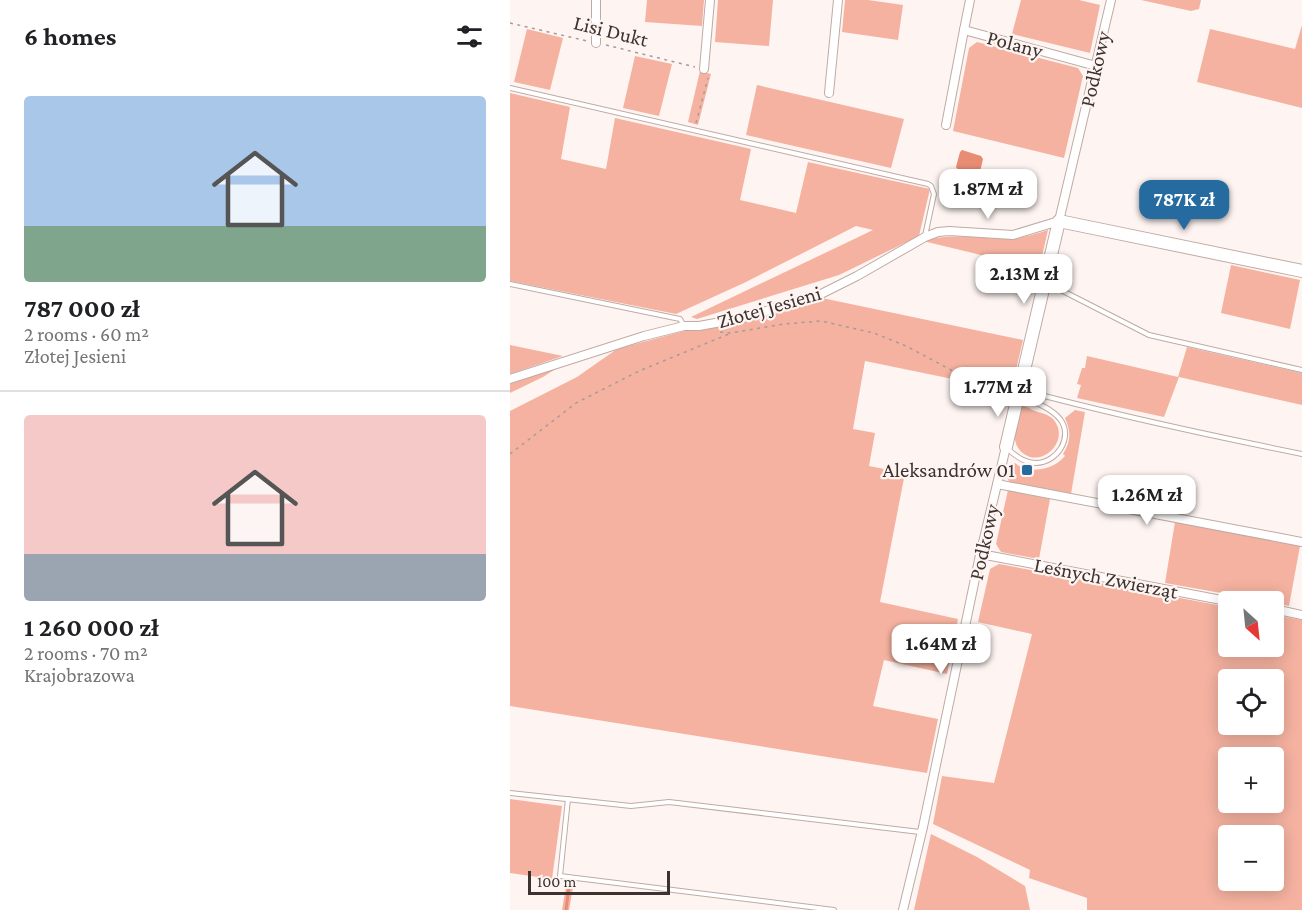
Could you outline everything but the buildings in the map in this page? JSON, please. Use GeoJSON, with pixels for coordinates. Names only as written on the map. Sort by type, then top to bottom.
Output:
{"type":"FeatureCollection","features":[{"type":"Feature","properties":{"kind":"street"},"geometry":{"type":"LineString","coordinates":[[596,0],[596,43]]}},
{"type":"Feature","properties":{"kind":"street"},"geometry":{"type":"LineString","coordinates":[[705,65],[710,0]]}},
{"type":"Feature","properties":{"kind":"street"},"geometry":{"type":"LineString","coordinates":[[829,93],[838,0]]}},
{"type":"Feature","properties":{"kind":"street","name":"Polany"},"geometry":{"type":"LineString","coordinates":[[970,0],[964,30],[1096,66]]}},
{"type":"Feature","properties":{"kind":"street","name":"Podkowy"},"geometry":{"type":"LineString","coordinates":[[903,910],[922,832],[980,555],[1110,0]]}},
{"type":"Feature","properties":{"kind":"street"},"geometry":{"type":"LineString","coordinates":[[946,125],[964,30]]}},
{"type":"Feature","properties":{"kind":"street","name":"Złotej Jesieni"},"geometry":{"type":"LineString","coordinates":[[510,379],[615,345],[684,326],[699,326],[743,318],[819,295],[938,232],[1013,234],[1059,221],[1302,271]]}},
{"type":"Feature","properties":{"kind":"street"},"geometry":{"type":"LineString","coordinates":[[997,484],[1302,542]]}},
{"type":"Feature","properties":{"kind":"street","name":"Leśnych Zwierząt"},"geometry":{"type":"LineString","coordinates":[[980,555],[1218,599]]}},
{"type":"Feature","properties":{"kind":"street"},"geometry":{"type":"LineString","coordinates":[[1284,611],[1302,615]]}},
{"type":"Feature","properties":{"kind":"lane"},"geometry":{"type":"LineString","coordinates":[[510,88],[928,184],[934,194],[925,237]]}},
{"type":"Feature","properties":{"kind":"lane"},"geometry":{"type":"LineString","coordinates":[[510,284],[680,319],[684,326]]}},
{"type":"Feature","properties":{"kind":"lane"},"geometry":{"type":"LineString","coordinates":[[1044,286],[1053,286],[1149,335],[1302,370]]}},
{"type":"Feature","properties":{"kind":"lane"},"geometry":{"type":"LineString","coordinates":[[1006,447],[1024,460],[1037,463],[1049,460],[1059,452],[1063,445],[1065,429],[1063,422],[1053,412],[1019,393]]}},
{"type":"Feature","properties":{"kind":"lane"},"geometry":{"type":"LineString","coordinates":[[1019,393],[1302,454]]}},
{"type":"Feature","properties":{"kind":"lane"},"geometry":{"type":"LineString","coordinates":[[510,792],[631,806],[669,802],[922,832]]}},
{"type":"Feature","properties":{"kind":"lane"},"geometry":{"type":"LineString","coordinates":[[568,799],[560,876],[834,910]]}},
{"type":"Feature","properties":{"kind":"path","name":"Lisi Dukt"},"geometry":{"type":"LineString","coordinates":[[510,23],[705,65]]}},
{"type":"Feature","properties":{"kind":"path"},"geometry":{"type":"LineString","coordinates":[[694,130],[710,72],[709,65],[705,65]]}},
{"type":"Feature","properties":{"kind":"path"},"geometry":{"type":"LineString","coordinates":[[510,454],[576,403],[639,371],[731,333],[784,324],[820,321],[874,333],[906,346],[970,380],[996,384],[1019,393]]}},
{"type":"Feature","properties":{"kind":"path"},"geometry":{"type":"LineString","coordinates":[[720,332],[731,333]]}},
{"type":"Feature","properties":{"kind":"shaded area"},"geometry":{"type":"Polygon","coordinates":[[[647,0],[704,0],[702,26],[645,22],[647,0]]]}},
{"type":"Feature","properties":{"kind":"shaded area"},"geometry":{"type":"Polygon","coordinates":[[[718,0],[773,0],[769,46],[715,42],[718,0]]]}},
{"type":"Feature","properties":{"kind":"shaded area"},"geometry":{"type":"Polygon","coordinates":[[[845,0],[868,0],[903,5],[898,40],[842,32],[845,0]]]}},
{"type":"Feature","properties":{"kind":"shaded area"},"geometry":{"type":"Polygon","coordinates":[[[1021,0],[1079,0],[1100,5],[1090,53],[1012,34],[1021,0]]]}},
{"type":"Feature","properties":{"kind":"shaded area"},"geometry":{"type":"Polygon","coordinates":[[[1141,0],[1201,0],[1199,9],[1191,11],[1141,0]]]}},
{"type":"Feature","properties":{"kind":"shaded area"},"geometry":{"type":"Polygon","coordinates":[[[1302,25],[1302,108],[1197,82],[1210,29],[1295,49],[1302,25]]]}},
{"type":"Feature","properties":{"kind":"shaded area"},"geometry":{"type":"Polygon","coordinates":[[[527,29],[563,38],[550,90],[514,82],[527,29]]]}},
{"type":"Feature","properties":{"kind":"shaded area"},"geometry":{"type":"Polygon","coordinates":[[[977,42],[1078,68],[1083,76],[1064,158],[953,131],[969,48],[977,42]]]}},
{"type":"Feature","properties":{"kind":"shaded area"},"geometry":{"type":"Polygon","coordinates":[[[635,56],[672,64],[659,116],[623,108],[635,56]]]}},
{"type":"Feature","properties":{"kind":"shaded area"},"geometry":{"type":"Polygon","coordinates":[[[700,71],[711,74],[698,125],[688,122],[700,71]]]}},
{"type":"Feature","properties":{"kind":"shaded area"},"geometry":{"type":"Polygon","coordinates":[[[757,85],[904,119],[891,168],[746,135],[757,85]]]}},
{"type":"Feature","properties":{"kind":"shaded area"},"geometry":{"type":"Polygon","coordinates":[[[510,93],[570,107],[561,159],[606,169],[615,118],[751,149],[740,200],[796,213],[808,162],[930,189],[919,236],[839,275],[697,319],[691,317],[873,230],[856,226],[746,282],[676,314],[510,281],[510,93]]]}},
{"type":"Feature","properties":{"kind":"shaded area"},"geometry":{"type":"Polygon","coordinates":[[[962,150],[981,156],[983,159],[980,172],[976,175],[959,171],[956,167],[962,150]]]}},
{"type":"Feature","properties":{"kind":"shaded area"},"geometry":{"type":"Polygon","coordinates":[[[1048,230],[1039,269],[923,241],[958,236],[1016,238],[1048,230]]]}},
{"type":"Feature","properties":{"kind":"shaded area"},"geometry":{"type":"Polygon","coordinates":[[[1231,265],[1300,280],[1290,329],[1221,313],[1231,265]]]}},
{"type":"Feature","properties":{"kind":"shaded area"},"geometry":{"type":"Polygon","coordinates":[[[822,298],[1023,340],[1011,391],[865,361],[853,429],[875,433],[869,466],[905,473],[880,602],[958,619],[947,674],[884,660],[873,706],[938,719],[927,773],[510,706],[510,411],[577,377],[617,349],[684,331],[711,328],[822,298]]]}},
{"type":"Feature","properties":{"kind":"shaded area"},"geometry":{"type":"Polygon","coordinates":[[[510,345],[563,356],[510,374],[510,345]]]}},
{"type":"Feature","properties":{"kind":"shaded area"},"geometry":{"type":"Polygon","coordinates":[[[1187,347],[1302,373],[1302,405],[1179,377],[1164,417],[1077,398],[1081,385],[1077,384],[1082,368],[1085,368],[1087,356],[1178,377],[1187,347]]]}},
{"type":"Feature","properties":{"kind":"shaded area"},"geometry":{"type":"Polygon","coordinates":[[[557,368],[543,377],[510,393],[510,382],[557,368]]]}},
{"type":"Feature","properties":{"kind":"shaded area"},"geometry":{"type":"Polygon","coordinates":[[[1022,406],[1052,418],[1057,426],[1059,434],[1057,442],[1047,454],[1032,457],[1022,453],[1018,447],[1015,434],[1022,406]]]}},
{"type":"Feature","properties":{"kind":"shaded area"},"geometry":{"type":"Polygon","coordinates":[[[1075,410],[1085,412],[1071,494],[1011,483],[1007,474],[1010,464],[1015,463],[1022,470],[1031,473],[1032,470],[1054,465],[1065,456],[1063,454],[1068,445],[1069,436],[1065,418],[1075,410]]]}},
{"type":"Feature","properties":{"kind":"shaded area"},"geometry":{"type":"Polygon","coordinates":[[[1008,490],[1050,499],[1039,559],[1001,552],[996,544],[1008,490]]]}},
{"type":"Feature","properties":{"kind":"shaded area"},"geometry":{"type":"Polygon","coordinates":[[[1175,522],[1300,546],[1289,606],[1284,605],[1284,591],[1218,592],[1165,583],[1175,522]]]}},
{"type":"Feature","properties":{"kind":"shaded area"},"geometry":{"type":"Polygon","coordinates":[[[999,564],[1218,605],[1218,657],[1284,657],[1284,617],[1302,620],[1302,910],[1087,910],[1087,898],[1029,878],[1030,870],[933,824],[942,776],[994,783],[1032,634],[978,622],[990,569],[999,564]]]}},
{"type":"Feature","properties":{"kind":"shaded area"},"geometry":{"type":"Polygon","coordinates":[[[510,799],[562,806],[552,879],[510,873],[510,799]]]}},
{"type":"Feature","properties":{"kind":"shaded area"},"geometry":{"type":"Polygon","coordinates":[[[931,834],[977,857],[1025,886],[1030,910],[914,910],[931,834]]]}},
{"type":"Feature","properties":{"kind":"shaded area"},"geometry":{"type":"Polygon","coordinates":[[[567,881],[574,882],[569,910],[562,910],[567,881]]]}},
{"type":"Feature","properties":{"kind":"waterway"},"geometry":{"type":"LineString","coordinates":[[566,910],[569,886]]}},
{"type":"Feature","properties":{"kind":"place","name":"Aleksandrów 01"},"geometry":{"type":"Point","coordinates":[1027,470]}}]}
